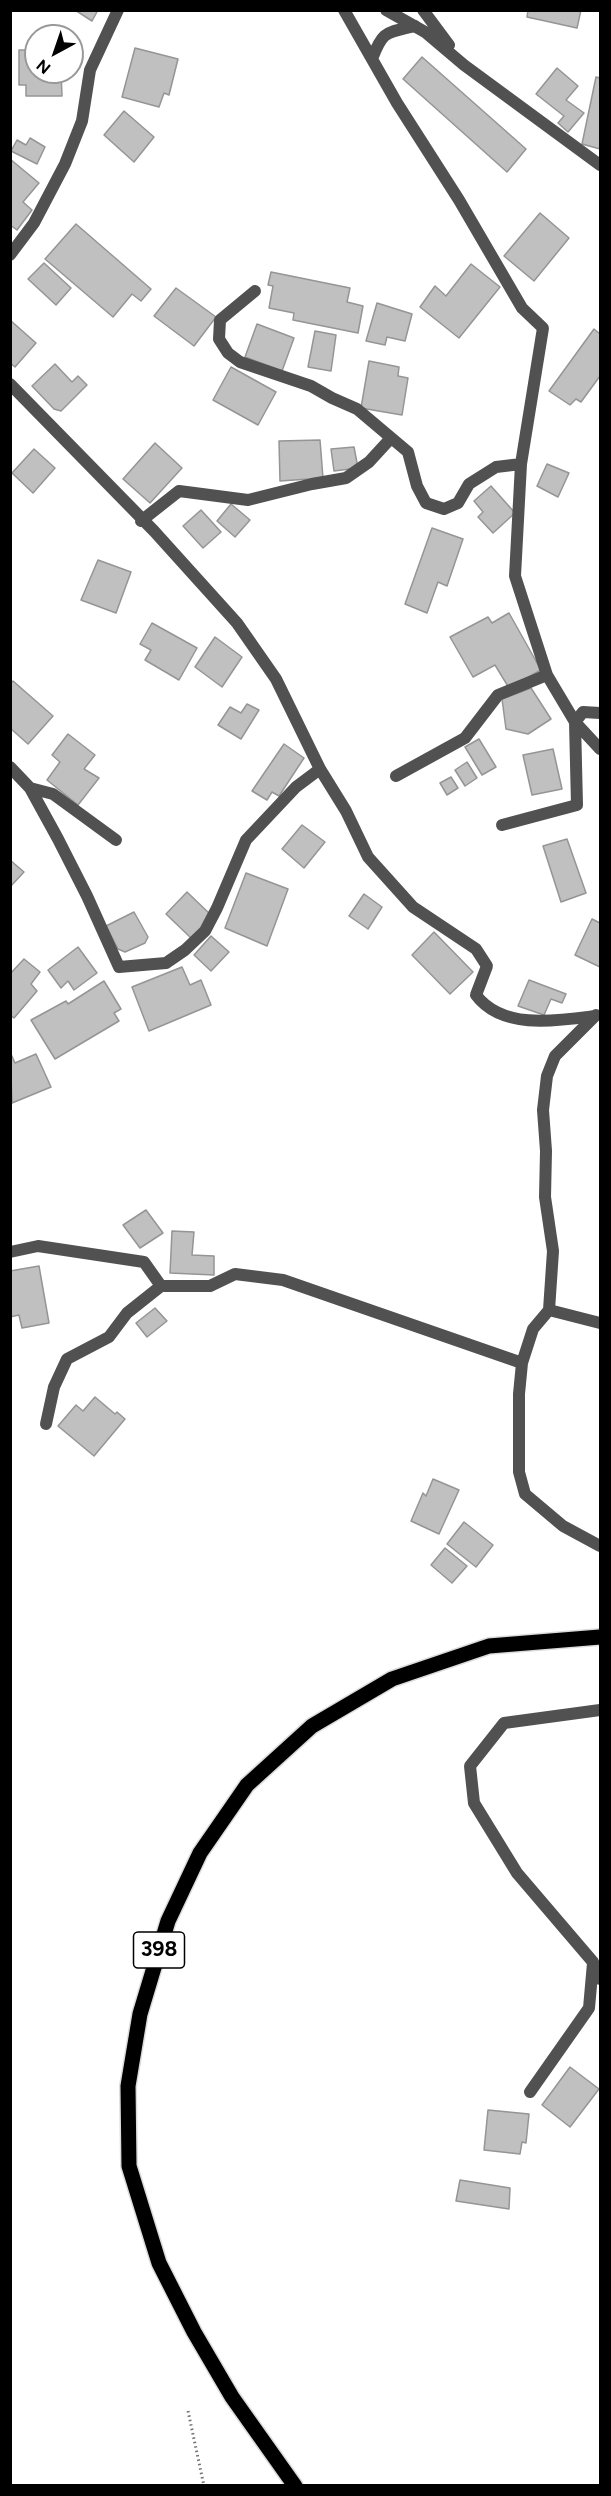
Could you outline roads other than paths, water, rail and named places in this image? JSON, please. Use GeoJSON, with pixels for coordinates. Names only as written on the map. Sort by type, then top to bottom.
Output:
{"type":"FeatureCollection","features":[{"type":"Feature","properties":{"kind":"main road","name":"398"},"geometry":{"type":"LineString","coordinates":[[295,2486],[232,2397],[194,2332],[159,2263],[129,2166],[128,2086],[140,2014],[168,1921],[200,1852],[247,1785],[312,1726],[392,1679],[489,1646],[600,1636]]}},
{"type":"Feature","properties":{"kind":"street"},"geometry":{"type":"LineString","coordinates":[[10,255],[34,223],[65,164],[82,121],[90,70],[118,10]]}},
{"type":"Feature","properties":{"kind":"street"},"geometry":{"type":"LineString","coordinates":[[386,10],[425,32],[465,65],[600,165]]}},
{"type":"Feature","properties":{"kind":"street"},"geometry":{"type":"LineString","coordinates":[[423,12],[465,65]]}},
{"type":"Feature","properties":{"kind":"street"},"geometry":{"type":"LineString","coordinates":[[351,14],[372,59],[397,103],[459,200],[522,308],[543,328],[521,464],[515,576],[547,675],[575,722],[600,749]]}},
{"type":"Feature","properties":{"kind":"street"},"geometry":{"type":"LineString","coordinates":[[372,59],[380,38],[390,32],[415,26]]}},
{"type":"Feature","properties":{"kind":"street"},"geometry":{"type":"LineString","coordinates":[[255,291],[220,320],[219,339],[228,353],[240,363],[311,386],[357,409],[408,452],[417,486],[426,503],[444,509],[458,503],[469,484],[496,466],[521,464]]}},
{"type":"Feature","properties":{"kind":"street"},"geometry":{"type":"LineString","coordinates":[[10,384],[141,521],[154,531],[237,623],[276,679],[320,769],[346,810],[368,857],[413,907],[476,949],[487,966],[476,995],[483,1005],[506,1017],[527,1020],[598,1013]]}},
{"type":"Feature","properties":{"kind":"street"},"geometry":{"type":"LineString","coordinates":[[141,521],[179,491],[248,500],[346,478],[369,462],[392,438]]}},
{"type":"Feature","properties":{"kind":"street"},"geometry":{"type":"LineString","coordinates":[[396,776],[465,738],[498,694],[547,675]]}},
{"type":"Feature","properties":{"kind":"street"},"geometry":{"type":"LineString","coordinates":[[502,825],[577,805],[575,722],[583,712],[600,713]]}},
{"type":"Feature","properties":{"kind":"street"},"geometry":{"type":"LineString","coordinates":[[10,767],[30,788],[87,896],[119,967],[166,963],[185,950],[205,931],[218,908],[246,840],[296,787],[320,769]]}},
{"type":"Feature","properties":{"kind":"street"},"geometry":{"type":"LineString","coordinates":[[30,788],[53,794],[116,840]]}},
{"type":"Feature","properties":{"kind":"street"},"geometry":{"type":"LineString","coordinates":[[598,1013],[555,1056],[547,1076],[543,1110],[546,1152],[545,1197],[553,1251],[549,1310],[533,1329],[522,1363],[519,1394],[519,1472],[525,1494],[563,1526],[600,1546]]}},
{"type":"Feature","properties":{"kind":"street"},"geometry":{"type":"LineString","coordinates":[[10,1252],[38,1246],[144,1262],[161,1286]]}},
{"type":"Feature","properties":{"kind":"street"},"geometry":{"type":"LineString","coordinates":[[46,1424],[54,1387],[66,1359],[109,1337],[127,1313],[161,1286],[210,1286],[235,1274],[283,1280],[522,1363]]}},
{"type":"Feature","properties":{"kind":"street"},"geometry":{"type":"LineString","coordinates":[[549,1310],[600,1323]]}},
{"type":"Feature","properties":{"kind":"street"},"geometry":{"type":"LineString","coordinates":[[600,1710],[504,1723],[470,1766],[474,1803],[518,1873],[593,1962],[600,1979]]}},
{"type":"Feature","properties":{"kind":"street"},"geometry":{"type":"LineString","coordinates":[[530,2092],[589,2008],[593,1962]]}}]}
